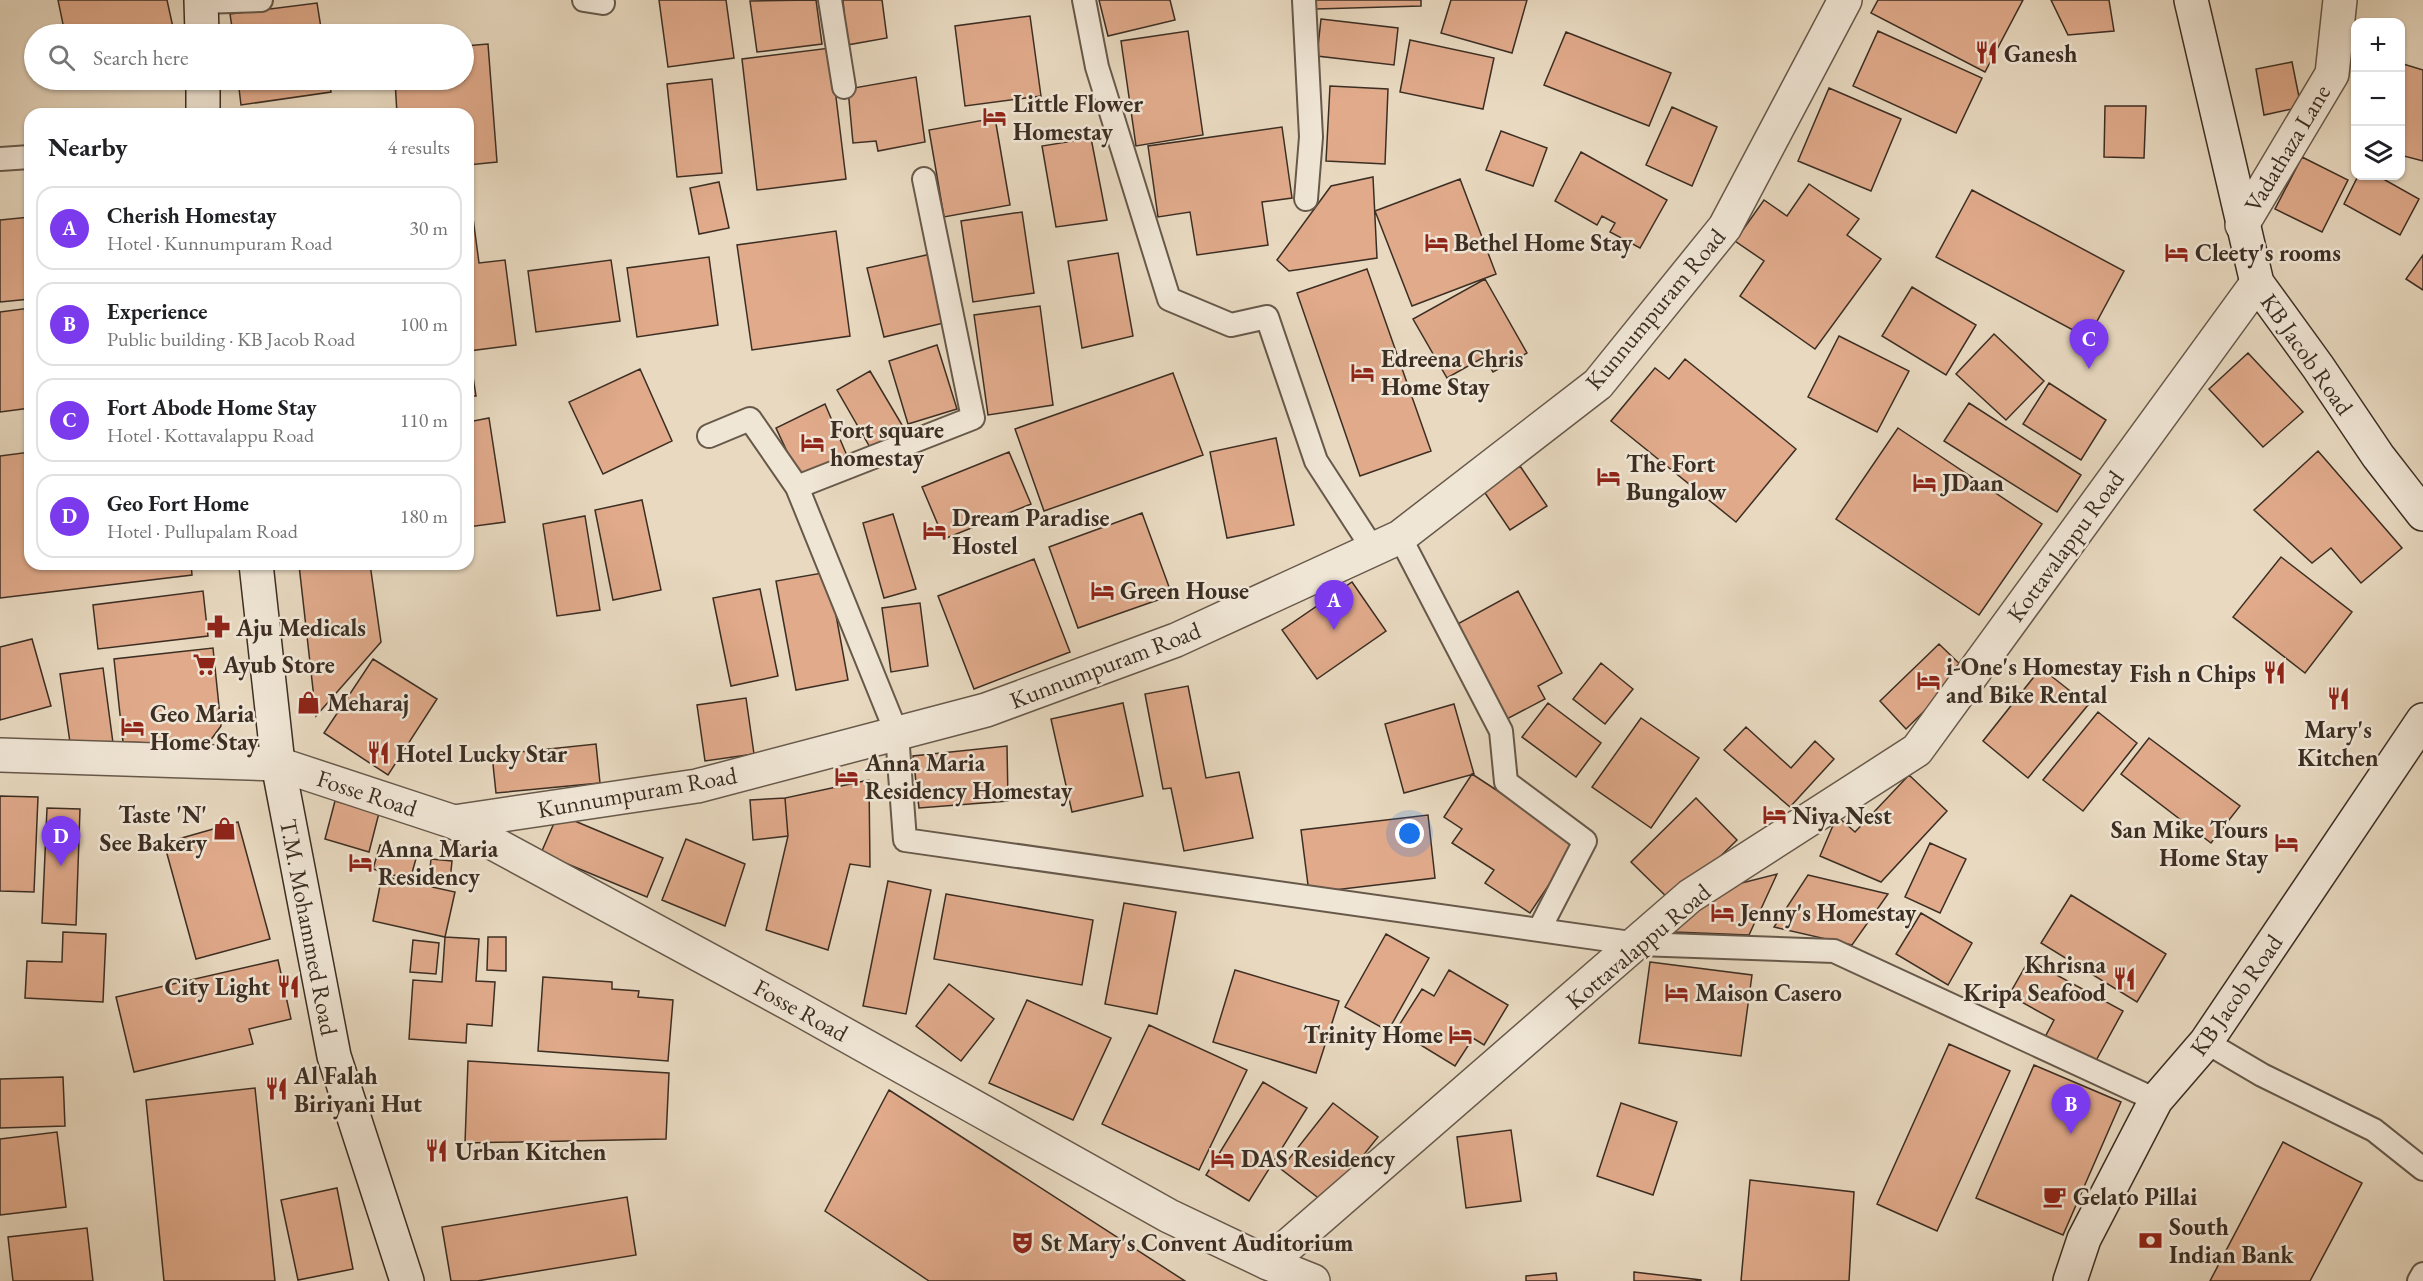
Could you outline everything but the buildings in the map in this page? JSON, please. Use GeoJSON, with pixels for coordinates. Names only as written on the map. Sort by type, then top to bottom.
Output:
{"type":"FeatureCollection","features":[{"type":"Feature","properties":{"kind":"street","name":"Kunnumpuram Road"},"geometry":{"type":"LineString","coordinates":[[454,822],[697,786],[986,710],[1176,640],[1387,543],[1598,384],[1725,226],[1845,0]]}},
{"type":"Feature","properties":{"kind":"street","name":"KB Jacob Road"},"geometry":{"type":"LineString","coordinates":[[2191,0],[2257,283],[2318,367],[2378,456],[2423,514]]}},
{"type":"Feature","properties":{"kind":"street","name":"Vadathaza Lane"},"geometry":{"type":"LineString","coordinates":[[2242,225],[2332,74],[2340,0]]}},
{"type":"Feature","properties":{"kind":"street"},"geometry":{"type":"LineString","coordinates":[[201,1],[202,24]]}},
{"type":"Feature","properties":{"kind":"street"},"geometry":{"type":"LineString","coordinates":[[203,90],[203,108]]}},
{"type":"Feature","properties":{"kind":"street","name":"Kottavalappu Road"},"geometry":{"type":"LineString","coordinates":[[1268,1263],[1638,944],[1690,896],[1917,750],[2257,283]]}},
{"type":"Feature","properties":{"kind":"street","name":"T.M. Mohammed Road"},"geometry":{"type":"LineString","coordinates":[[259,570],[278,764],[334,1056],[407,1281]]}},
{"type":"Feature","properties":{"kind":"street","name":"KB Jacob Road"},"geometry":{"type":"LineString","coordinates":[[2070,1281],[2084,1239],[2156,1100],[2206,1042],[2423,720]]}},
{"type":"Feature","properties":{"kind":"street","name":"Fosse Road"},"geometry":{"type":"LineString","coordinates":[[0,755],[278,764],[454,822],[792,1005],[1168,1215],[1268,1263],[1312,1281]]}},
{"type":"Feature","properties":{"kind":"lane"},"geometry":{"type":"LineString","coordinates":[[201,1],[261,0]]}},
{"type":"Feature","properties":{"kind":"lane"},"geometry":{"type":"LineString","coordinates":[[830,0],[844,87]]}},
{"type":"Feature","properties":{"kind":"lane"},"geometry":{"type":"LineString","coordinates":[[1084,0],[1097,67],[1169,299],[1231,325],[1267,317],[1316,461],[1387,543],[1501,731],[1506,782],[1585,841],[1539,930]]}},
{"type":"Feature","properties":{"kind":"lane"},"geometry":{"type":"LineString","coordinates":[[1304,0],[1311,137],[1306,198]]}},
{"type":"Feature","properties":{"kind":"lane"},"geometry":{"type":"LineString","coordinates":[[0,159],[24,157]]}},
{"type":"Feature","properties":{"kind":"lane"},"geometry":{"type":"LineString","coordinates":[[796,487],[973,418],[924,179]]}},
{"type":"Feature","properties":{"kind":"lane"},"geometry":{"type":"LineString","coordinates":[[709,436],[750,418],[796,487],[897,734],[905,840],[1638,944],[1834,951],[2156,1100]]}},
{"type":"Feature","properties":{"kind":"lane"},"geometry":{"type":"LineString","coordinates":[[2206,1042],[2262,1075],[2374,1130],[2423,1169]]}},
{"type":"Feature","properties":{"kind":"lane"},"geometry":{"type":"LineString","coordinates":[[2420,1281],[2423,1274]]}},
{"type":"Feature","properties":{"kind":"place","name":"Ganesh"},"geometry":{"type":"Point","coordinates":[1986,53]}},
{"type":"Feature","properties":{"kind":"place","name":"Little Flower Homestay"},"geometry":{"type":"Point","coordinates":[995,117]}},
{"type":"Feature","properties":{"kind":"place","name":"Bethel Home Stay"},"geometry":{"type":"Point","coordinates":[1436,242]}},
{"type":"Feature","properties":{"kind":"place","name":"Cleety's rooms"},"geometry":{"type":"Point","coordinates":[2177,252]}},
{"type":"Feature","properties":{"kind":"place","name":"Fort Abode Home Stay"},"geometry":{"type":"Point","coordinates":[2089,369]}},
{"type":"Feature","properties":{"kind":"place","name":"Edreena Chris Home Stay"},"geometry":{"type":"Point","coordinates":[1363,372]}},
{"type":"Feature","properties":{"kind":"place","name":"Fort square homestay"},"geometry":{"type":"Point","coordinates":[812,443]}},
{"type":"Feature","properties":{"kind":"place","name":"The Fort Bungalow"},"geometry":{"type":"Point","coordinates":[1608,477]}},
{"type":"Feature","properties":{"kind":"place","name":"JDaan"},"geometry":{"type":"Point","coordinates":[1924,482]}},
{"type":"Feature","properties":{"kind":"place","name":"Dream Paradise Hostel"},"geometry":{"type":"Point","coordinates":[934,531]}},
{"type":"Feature","properties":{"kind":"place","name":"Green House"},"geometry":{"type":"Point","coordinates":[1102,590]}},
{"type":"Feature","properties":{"kind":"place","name":"Aju Medicals"},"geometry":{"type":"Point","coordinates":[218,627]}},
{"type":"Feature","properties":{"kind":"place","name":"Cherish Homestay"},"geometry":{"type":"Point","coordinates":[1334,630]}},
{"type":"Feature","properties":{"kind":"place","name":"Ayub Store"},"geometry":{"type":"Point","coordinates":[205,664]}},
{"type":"Feature","properties":{"kind":"place","name":"Fish n Chips"},"geometry":{"type":"Point","coordinates":[2274,673]}},
{"type":"Feature","properties":{"kind":"place","name":"i-One's Homestay and Bike Rental"},"geometry":{"type":"Point","coordinates":[1928,680]}},
{"type":"Feature","properties":{"kind":"place","name":"Mary's Kitchen"},"geometry":{"type":"Point","coordinates":[2338,699]}},
{"type":"Feature","properties":{"kind":"place","name":"Meharaj"},"geometry":{"type":"Point","coordinates":[309,702]}},
{"type":"Feature","properties":{"kind":"place","name":"Geo Maria Home Stay"},"geometry":{"type":"Point","coordinates":[132,727]}},
{"type":"Feature","properties":{"kind":"place","name":"Hotel Lucky Star"},"geometry":{"type":"Point","coordinates":[378,753]}},
{"type":"Feature","properties":{"kind":"place","name":"Anna Maria Residency Homestay"},"geometry":{"type":"Point","coordinates":[847,776]}},
{"type":"Feature","properties":{"kind":"place","name":"Niya Nest"},"geometry":{"type":"Point","coordinates":[1774,815]}},
{"type":"Feature","properties":{"kind":"place","name":"Taste 'N' See Bakery"},"geometry":{"type":"Point","coordinates":[225,828]}},
{"type":"Feature","properties":{"kind":"place","name":"San Mike Tours Home Stay"},"geometry":{"type":"Point","coordinates":[2286,843]}},
{"type":"Feature","properties":{"kind":"place","name":"Anna Maria Residency"},"geometry":{"type":"Point","coordinates":[360,862]}},
{"type":"Feature","properties":{"kind":"place","name":"Geo Fort Home"},"geometry":{"type":"Point","coordinates":[61,866]}},
{"type":"Feature","properties":{"kind":"place","name":"Jenny's Homestay"},"geometry":{"type":"Point","coordinates":[1722,912]}},
{"type":"Feature","properties":{"kind":"place","name":"Khrisna Kripa Seafood"},"geometry":{"type":"Point","coordinates":[2124,978]}},
{"type":"Feature","properties":{"kind":"place","name":"City Light"},"geometry":{"type":"Point","coordinates":[288,986]}},
{"type":"Feature","properties":{"kind":"place","name":"Maison Casero"},"geometry":{"type":"Point","coordinates":[1677,992]}},
{"type":"Feature","properties":{"kind":"place","name":"Trinity Home"},"geometry":{"type":"Point","coordinates":[1461,1034]}},
{"type":"Feature","properties":{"kind":"place","name":"Al Falah Biriyani Hut"},"geometry":{"type":"Point","coordinates":[276,1089]}},
{"type":"Feature","properties":{"kind":"place","name":"Experience"},"geometry":{"type":"Point","coordinates":[2071,1134]}},
{"type":"Feature","properties":{"kind":"place","name":"Urban Kitchen"},"geometry":{"type":"Point","coordinates":[437,1151]}},
{"type":"Feature","properties":{"kind":"place","name":"DAS Residency"},"geometry":{"type":"Point","coordinates":[1223,1158]}},
{"type":"Feature","properties":{"kind":"place","name":"Gelato Pillai"},"geometry":{"type":"Point","coordinates":[2055,1196]}},
{"type":"Feature","properties":{"kind":"place","name":"South Indian Bank"},"geometry":{"type":"Point","coordinates":[2151,1240]}},
{"type":"Feature","properties":{"kind":"place","name":"St Mary's Convent Auditorium"},"geometry":{"type":"Point","coordinates":[1023,1242]}}]}
